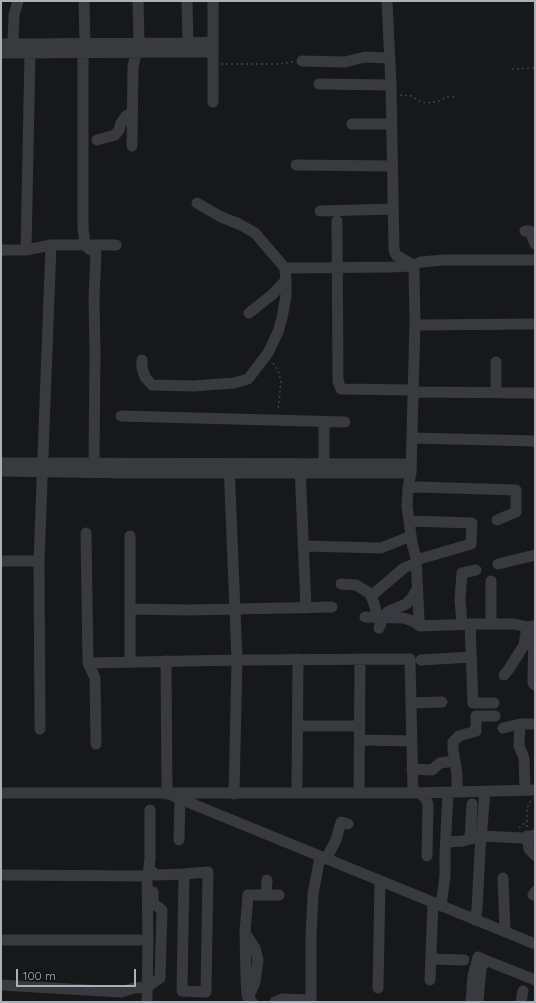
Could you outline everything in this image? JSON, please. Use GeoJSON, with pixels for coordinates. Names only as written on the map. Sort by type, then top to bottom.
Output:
{"type":"FeatureCollection","features":[{"type":"Feature","properties":{"kind":"street"},"geometry":{"type":"LineString","coordinates":[[13,44],[14,15],[18,1]]}},
{"type":"Feature","properties":{"kind":"street"},"geometry":{"type":"LineString","coordinates":[[84,1],[83,228],[89,249],[96,253],[94,298],[94,463]]}},
{"type":"Feature","properties":{"kind":"street"},"geometry":{"type":"LineString","coordinates":[[132,146],[133,67],[138,48],[138,1]]}},
{"type":"Feature","properties":{"kind":"street"},"geometry":{"type":"LineString","coordinates":[[187,1],[188,47]]}},
{"type":"Feature","properties":{"kind":"street"},"geometry":{"type":"LineString","coordinates":[[213,1],[214,102]]}},
{"type":"Feature","properties":{"kind":"street"},"geometry":{"type":"LineString","coordinates":[[387,1],[391,85],[392,209],[394,250],[396,255],[410,264],[414,271],[415,325],[412,438],[411,468],[407,506],[416,562],[420,626]]}},
{"type":"Feature","properties":{"kind":"street"},"geometry":{"type":"LineString","coordinates":[[1,44],[84,49]]}},
{"type":"Feature","properties":{"kind":"street"},"geometry":{"type":"LineString","coordinates":[[1,53],[30,53],[84,49],[213,47]]}},
{"type":"Feature","properties":{"kind":"street"},"geometry":{"type":"LineString","coordinates":[[26,250],[30,53]]}},
{"type":"Feature","properties":{"kind":"street"},"geometry":{"type":"LineString","coordinates":[[302,61],[345,62],[365,57],[390,58]]}},
{"type":"Feature","properties":{"kind":"street"},"geometry":{"type":"LineString","coordinates":[[319,84],[391,85]]}},
{"type":"Feature","properties":{"kind":"street"},"geometry":{"type":"LineString","coordinates":[[118,132],[121,123],[126,116],[132,112]]}},
{"type":"Feature","properties":{"kind":"street"},"geometry":{"type":"LineString","coordinates":[[352,124],[391,124]]}},
{"type":"Feature","properties":{"kind":"street"},"geometry":{"type":"LineString","coordinates":[[97,140],[115,135],[118,132],[133,130]]}},
{"type":"Feature","properties":{"kind":"street"},"geometry":{"type":"LineString","coordinates":[[296,165],[392,166]]}},
{"type":"Feature","properties":{"kind":"street"},"geometry":{"type":"LineString","coordinates":[[142,360],[142,368],[145,377],[152,385],[193,386],[234,383],[248,379],[275,341],[282,318],[286,296],[285,274],[255,233],[239,224],[221,217],[197,203]]}},
{"type":"Feature","properties":{"kind":"street"},"geometry":{"type":"LineString","coordinates":[[320,211],[392,209]]}},
{"type":"Feature","properties":{"kind":"street"},"geometry":{"type":"LineString","coordinates":[[337,221],[338,380],[341,389],[535,393]]}},
{"type":"Feature","properties":{"kind":"street"},"geometry":{"type":"LineString","coordinates":[[525,231],[530,231],[535,244]]}},
{"type":"Feature","properties":{"kind":"street"},"geometry":{"type":"LineString","coordinates":[[1,250],[26,250],[51,245],[116,245]]}},
{"type":"Feature","properties":{"kind":"street"},"geometry":{"type":"LineString","coordinates":[[40,728],[39,561],[51,245]]}},
{"type":"Feature","properties":{"kind":"street"},"geometry":{"type":"LineString","coordinates":[[285,274],[338,268],[411,266],[421,262],[444,260],[535,260]]}},
{"type":"Feature","properties":{"kind":"street"},"geometry":{"type":"LineString","coordinates":[[248,313],[273,294],[285,274]]}},
{"type":"Feature","properties":{"kind":"street"},"geometry":{"type":"LineString","coordinates":[[415,325],[535,324]]}},
{"type":"Feature","properties":{"kind":"street"},"geometry":{"type":"LineString","coordinates":[[496,362],[496,392]]}},
{"type":"Feature","properties":{"kind":"street"},"geometry":{"type":"LineString","coordinates":[[121,416],[345,422]]}},
{"type":"Feature","properties":{"kind":"street"},"geometry":{"type":"LineString","coordinates":[[324,422],[324,464]]}},
{"type":"Feature","properties":{"kind":"street"},"geometry":{"type":"LineString","coordinates":[[412,438],[534,438]]}},
{"type":"Feature","properties":{"kind":"street"},"geometry":{"type":"LineString","coordinates":[[1,463],[42,468],[411,468]]}},
{"type":"Feature","properties":{"kind":"street"},"geometry":{"type":"LineString","coordinates":[[1,471],[94,463],[229,468]]}},
{"type":"Feature","properties":{"kind":"street"},"geometry":{"type":"LineString","coordinates":[[300,468],[324,464],[411,468]]}},
{"type":"Feature","properties":{"kind":"street"},"geometry":{"type":"LineString","coordinates":[[229,468],[236,660],[234,794]]}},
{"type":"Feature","properties":{"kind":"street"},"geometry":{"type":"LineString","coordinates":[[300,468],[306,608]]}},
{"type":"Feature","properties":{"kind":"street"},"geometry":{"type":"LineString","coordinates":[[408,488],[419,487],[516,490],[516,512],[497,520]]}},
{"type":"Feature","properties":{"kind":"street"},"geometry":{"type":"LineString","coordinates":[[371,596],[404,568],[416,562],[471,544],[472,523],[409,521]]}},
{"type":"Feature","properties":{"kind":"street"},"geometry":{"type":"LineString","coordinates":[[86,533],[88,663],[96,678],[96,744]]}},
{"type":"Feature","properties":{"kind":"street"},"geometry":{"type":"LineString","coordinates":[[130,536],[130,662]]}},
{"type":"Feature","properties":{"kind":"street"},"geometry":{"type":"LineString","coordinates":[[303,546],[381,548],[411,536]]}},
{"type":"Feature","properties":{"kind":"street"},"geometry":{"type":"LineString","coordinates":[[498,564],[535,555]]}},
{"type":"Feature","properties":{"kind":"street"},"geometry":{"type":"LineString","coordinates":[[1,561],[39,561]]}},
{"type":"Feature","properties":{"kind":"street"},"geometry":{"type":"LineString","coordinates":[[476,570],[462,573],[460,599],[471,657],[473,703],[494,703]]}},
{"type":"Feature","properties":{"kind":"street"},"geometry":{"type":"LineString","coordinates":[[491,581],[491,624]]}},
{"type":"Feature","properties":{"kind":"street"},"geometry":{"type":"LineString","coordinates":[[341,584],[356,585],[369,593],[380,617],[379,628]]}},
{"type":"Feature","properties":{"kind":"street"},"geometry":{"type":"LineString","coordinates":[[380,617],[389,611],[406,604],[418,589]]}},
{"type":"Feature","properties":{"kind":"street"},"geometry":{"type":"LineString","coordinates":[[130,609],[332,607]]}},
{"type":"Feature","properties":{"kind":"street"},"geometry":{"type":"LineString","coordinates":[[365,617],[403,618],[413,621],[420,626],[514,624],[532,626]]}},
{"type":"Feature","properties":{"kind":"street"},"geometry":{"type":"LineString","coordinates":[[504,675],[509,670],[524,645],[532,626]]}},
{"type":"Feature","properties":{"kind":"street"},"geometry":{"type":"LineString","coordinates":[[532,626],[534,664],[533,683],[535,685]]}},
{"type":"Feature","properties":{"kind":"street"},"geometry":{"type":"LineString","coordinates":[[524,645],[527,658],[534,664]]}},
{"type":"Feature","properties":{"kind":"street"},"geometry":{"type":"LineString","coordinates":[[421,660],[471,657]]}},
{"type":"Feature","properties":{"kind":"street"},"geometry":{"type":"LineString","coordinates":[[88,663],[298,659],[410,659],[412,769],[417,793],[426,799],[428,805],[427,856]]}},
{"type":"Feature","properties":{"kind":"street"},"geometry":{"type":"LineString","coordinates":[[297,785],[298,659]]}},
{"type":"Feature","properties":{"kind":"street"},"geometry":{"type":"LineString","coordinates":[[359,793],[360,659]]}},
{"type":"Feature","properties":{"kind":"street"},"geometry":{"type":"LineString","coordinates":[[166,661],[167,794]]}},
{"type":"Feature","properties":{"kind":"street"},"geometry":{"type":"LineString","coordinates":[[411,703],[442,702]]}},
{"type":"Feature","properties":{"kind":"street"},"geometry":{"type":"LineString","coordinates":[[430,980],[437,904],[445,876],[446,842],[457,774],[454,761],[453,742],[459,736],[476,731],[476,716],[495,716]]}},
{"type":"Feature","properties":{"kind":"street"},"geometry":{"type":"LineString","coordinates":[[1,793],[417,793],[530,790],[524,758],[520,746],[520,736],[511,726],[535,724]]}},
{"type":"Feature","properties":{"kind":"street"},"geometry":{"type":"LineString","coordinates":[[298,726],[360,726]]}},
{"type":"Feature","properties":{"kind":"street"},"geometry":{"type":"LineString","coordinates":[[360,740],[412,741]]}},
{"type":"Feature","properties":{"kind":"street"},"geometry":{"type":"LineString","coordinates":[[412,769],[432,770],[440,763],[454,761]]}},
{"type":"Feature","properties":{"kind":"street"},"geometry":{"type":"LineString","coordinates":[[475,920],[485,791]]}},
{"type":"Feature","properties":{"kind":"street"},"geometry":{"type":"LineString","coordinates":[[167,794],[535,944]]}},
{"type":"Feature","properties":{"kind":"street"},"geometry":{"type":"LineString","coordinates":[[179,840],[180,799]]}},
{"type":"Feature","properties":{"kind":"street"},"geometry":{"type":"LineString","coordinates":[[470,839],[472,804]]}},
{"type":"Feature","properties":{"kind":"street"},"geometry":{"type":"LineString","coordinates":[[147,1002],[150,810]]}},
{"type":"Feature","properties":{"kind":"street"},"geometry":{"type":"LineString","coordinates":[[276,1002],[283,999],[311,1001],[313,894],[323,858],[336,840],[341,822],[348,824]]}},
{"type":"Feature","properties":{"kind":"street"},"geometry":{"type":"LineString","coordinates":[[446,842],[455,842],[481,836],[516,838],[531,836],[529,849],[535,855]]}},
{"type":"Feature","properties":{"kind":"street"},"geometry":{"type":"LineString","coordinates":[[1,875],[184,874],[208,872],[206,992],[182,991],[184,874]]}},
{"type":"Feature","properties":{"kind":"street"},"geometry":{"type":"LineString","coordinates":[[1,985],[121,992],[148,986],[160,978],[162,910],[153,903],[153,886],[148,874]]}},
{"type":"Feature","properties":{"kind":"street"},"geometry":{"type":"LineString","coordinates":[[503,878],[504,931]]}},
{"type":"Feature","properties":{"kind":"street"},"geometry":{"type":"LineString","coordinates":[[266,895],[267,880]]}},
{"type":"Feature","properties":{"kind":"street"},"geometry":{"type":"LineString","coordinates":[[378,988],[380,881]]}},
{"type":"Feature","properties":{"kind":"street"},"geometry":{"type":"LineString","coordinates":[[249,1000],[246,979],[245,932],[248,895],[279,895]]}},
{"type":"Feature","properties":{"kind":"street"},"geometry":{"type":"LineString","coordinates":[[1,940],[148,940]]}},
{"type":"Feature","properties":{"kind":"street"},"geometry":{"type":"LineString","coordinates":[[471,1002],[473,976],[478,957],[535,980]]}},
{"type":"Feature","properties":{"kind":"street"},"geometry":{"type":"LineString","coordinates":[[431,960],[464,960]]}},
{"type":"Feature","properties":{"kind":"street"},"geometry":{"type":"LineString","coordinates":[[478,1002],[481,968],[485,960]]}},
{"type":"Feature","properties":{"kind":"path"},"geometry":{"type":"LineString","coordinates":[[214,64],[279,64],[302,61]]}},
{"type":"Feature","properties":{"kind":"path"},"geometry":{"type":"LineString","coordinates":[[512,69],[535,68]]}},
{"type":"Feature","properties":{"kind":"path"},"geometry":{"type":"LineString","coordinates":[[391,98],[399,95],[412,96],[417,100],[427,103],[439,101],[447,97],[456,97]]}},
{"type":"Feature","properties":{"kind":"path"},"geometry":{"type":"LineString","coordinates":[[265,357],[273,363],[278,370],[281,381],[278,399],[279,421]]}},
{"type":"Feature","properties":{"kind":"path"},"geometry":{"type":"LineString","coordinates":[[531,836],[527,808],[530,802],[535,798]]}}]}
